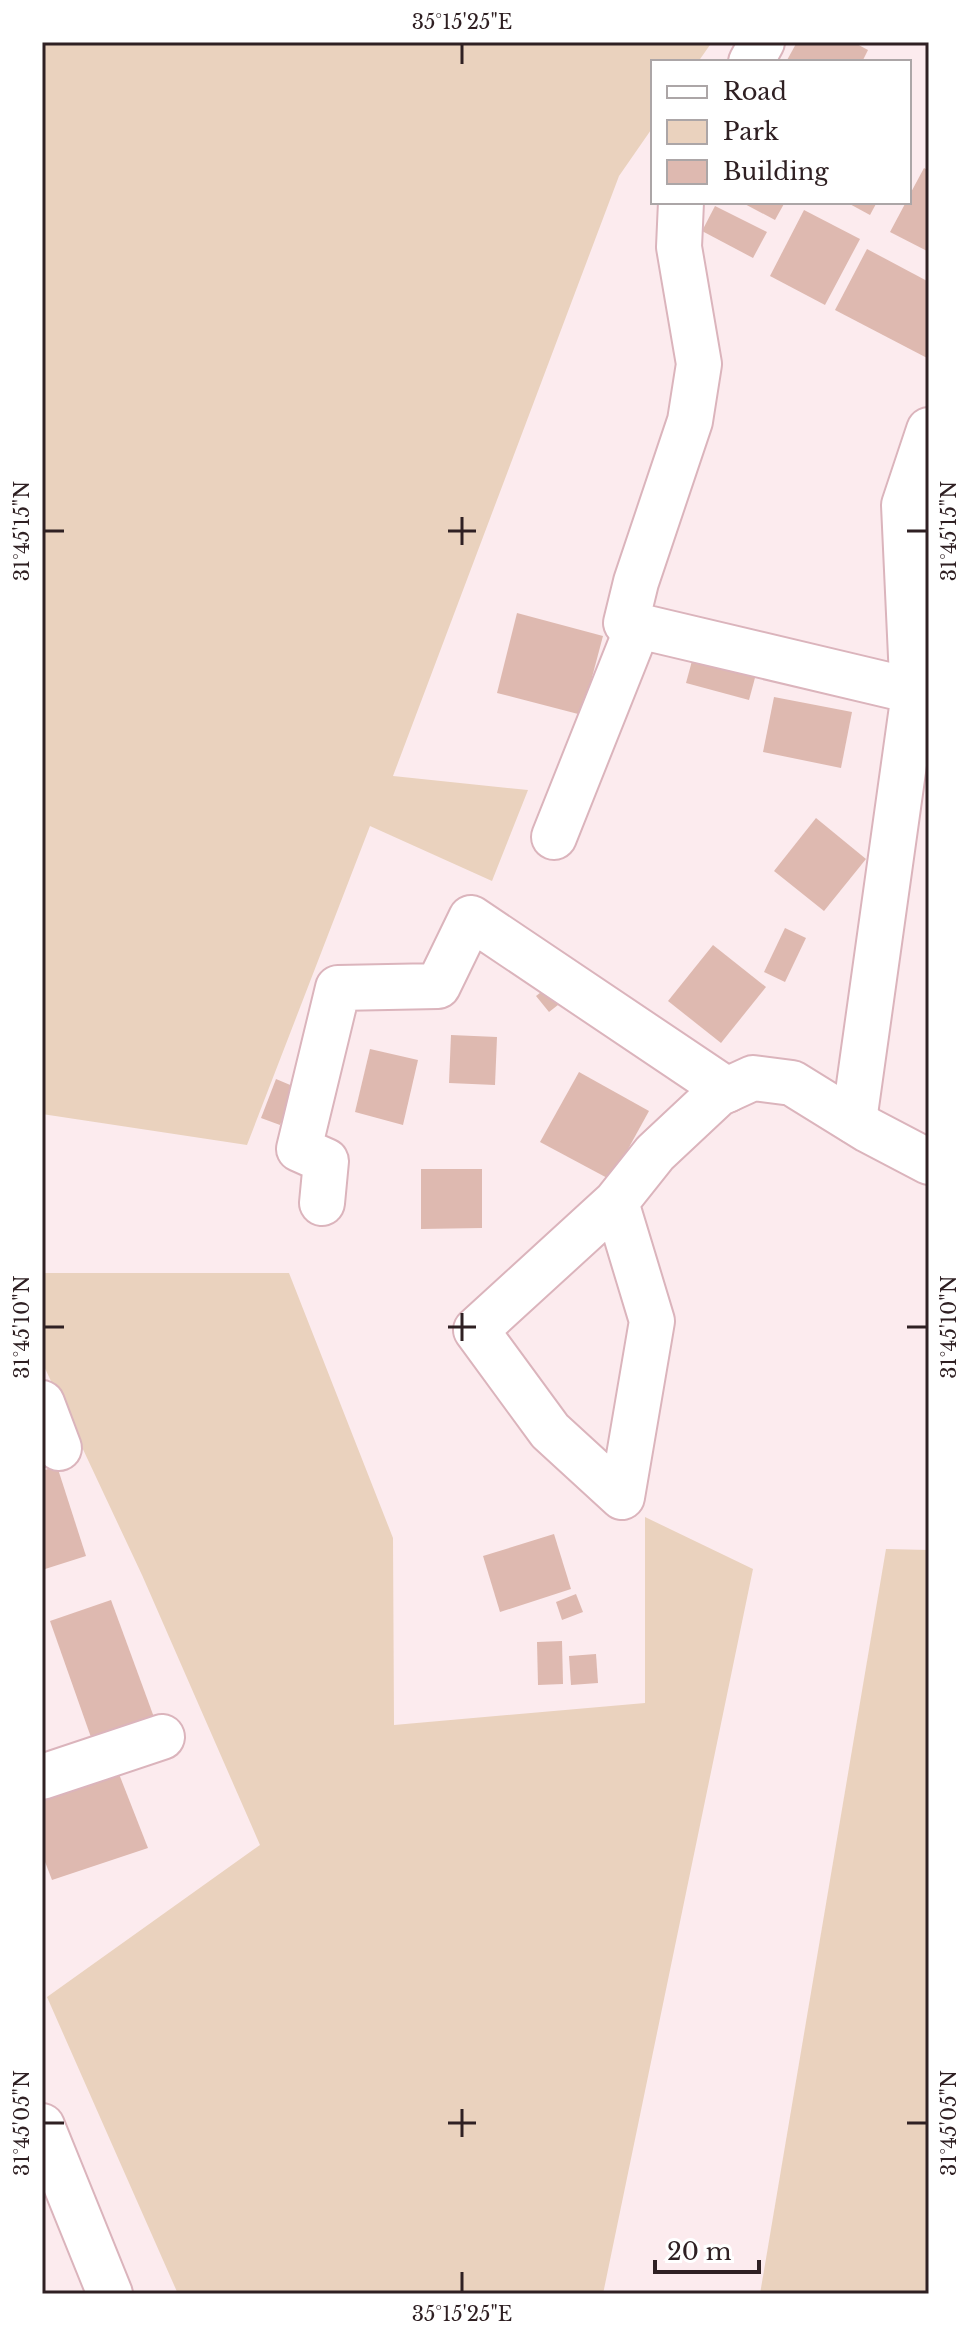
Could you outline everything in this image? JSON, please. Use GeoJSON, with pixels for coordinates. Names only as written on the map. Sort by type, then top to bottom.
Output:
{"type":"FeatureCollection","features":[{"type":"Feature","properties":{"kind":"street"},"geometry":{"type":"LineString","coordinates":[[752,60],[762,42]]}},
{"type":"Feature","properties":{"kind":"street"},"geometry":{"type":"LineString","coordinates":[[681,204],[679,247],[699,364],[690,421],[636,582],[626,623],[913,691]]}},
{"type":"Feature","properties":{"kind":"street"},"geometry":{"type":"LineString","coordinates":[[854,1121],[913,700],[904,505],[929,430]]}},
{"type":"Feature","properties":{"kind":"street"},"geometry":{"type":"LineString","coordinates":[[554,837],[638,626]]}},
{"type":"Feature","properties":{"kind":"street"},"geometry":{"type":"LineString","coordinates":[[322,1203],[326,1161],[299,1149],[338,988],[438,986],[471,918],[727,1090]]}},
{"type":"Feature","properties":{"kind":"street"},"geometry":{"type":"LineString","coordinates":[[616,1202],[652,1321],[622,1497],[550,1431],[476,1330],[616,1202],[655,1153],[718,1094],[753,1078],[792,1083],[929,1162]]}},
{"type":"Feature","properties":{"kind":"street"},"geometry":{"type":"LineString","coordinates":[[42,1403],[59,1448]]}},
{"type":"Feature","properties":{"kind":"street"},"geometry":{"type":"LineString","coordinates":[[42,1777],[162,1737]]}},
{"type":"Feature","properties":{"kind":"street"},"geometry":{"type":"LineString","coordinates":[[42,2126],[110,2294]]}},
{"type":"Feature","properties":{"kind":"green space"},"geometry":{"type":"Polygon","coordinates":[[[42,42],[712,42],[699,60],[651,60],[651,130],[619,176],[393,776],[528,790],[492,881],[370,826],[247,1145],[42,1114],[42,42]]]}},
{"type":"Feature","properties":{"kind":"green space"},"geometry":{"type":"Polygon","coordinates":[[[42,1273],[289,1273],[393,1538],[394,1725],[645,1703],[645,1517],[753,1569],[603,2294],[178,2294],[47,1997],[260,1845],[142,1575],[42,1362],[42,1273]]]}},
{"type":"Feature","properties":{"kind":"green space"},"geometry":{"type":"Polygon","coordinates":[[[886,1549],[929,1550],[929,2294],[760,2294],[886,1549]]]}},
{"type":"Feature","properties":{"kind":"building"},"geometry":{"type":"Polygon","coordinates":[[[797,42],[853,42],[868,50],[863,60],[787,60],[797,42]]]}},
{"type":"Feature","properties":{"kind":"building"},"geometry":{"type":"Polygon","coordinates":[[[924,168],[929,171],[929,252],[890,232],[905,204],[911,204],[911,192],[924,168]]]}},
{"type":"Feature","properties":{"kind":"building"},"geometry":{"type":"Polygon","coordinates":[[[745,204],[784,204],[775,220],[745,204]]]}},
{"type":"Feature","properties":{"kind":"building"},"geometry":{"type":"Polygon","coordinates":[[[850,204],[876,204],[870,215],[850,204]]]}},
{"type":"Feature","properties":{"kind":"building"},"geometry":{"type":"Polygon","coordinates":[[[715,206],[767,232],[753,258],[702,231],[715,206]]]}},
{"type":"Feature","properties":{"kind":"building"},"geometry":{"type":"Polygon","coordinates":[[[804,210],[860,239],[825,305],[770,276],[804,210]]]}},
{"type":"Feature","properties":{"kind":"building"},"geometry":{"type":"Polygon","coordinates":[[[867,249],[929,282],[929,359],[835,310],[867,249]]]}},
{"type":"Feature","properties":{"kind":"building"},"geometry":{"type":"Polygon","coordinates":[[[517,613],[603,636],[582,715],[497,693],[517,613]]]}},
{"type":"Feature","properties":{"kind":"building"},"geometry":{"type":"Polygon","coordinates":[[[696,646],[759,663],[749,700],[686,683],[696,646]]]}},
{"type":"Feature","properties":{"kind":"building"},"geometry":{"type":"Polygon","coordinates":[[[774,697],[852,712],[841,768],[763,752],[774,697]]]}},
{"type":"Feature","properties":{"kind":"building"},"geometry":{"type":"Polygon","coordinates":[[[816,818],[866,859],[824,911],[774,871],[816,818]]]}},
{"type":"Feature","properties":{"kind":"building"},"geometry":{"type":"Polygon","coordinates":[[[785,928],[806,938],[785,982],[764,972],[785,928]]]}},
{"type":"Feature","properties":{"kind":"building"},"geometry":{"type":"Polygon","coordinates":[[[713,945],[766,987],[721,1043],[668,1001],[713,945]]]}},
{"type":"Feature","properties":{"kind":"building"},"geometry":{"type":"Polygon","coordinates":[[[554,982],[567,998],[549,1012],[536,996],[554,982]]]}},
{"type":"Feature","properties":{"kind":"building"},"geometry":{"type":"Polygon","coordinates":[[[451,1035],[497,1037],[495,1085],[449,1083],[451,1035]]]}},
{"type":"Feature","properties":{"kind":"building"},"geometry":{"type":"Polygon","coordinates":[[[370,1049],[418,1060],[403,1125],[355,1112],[370,1049]]]}},
{"type":"Feature","properties":{"kind":"building"},"geometry":{"type":"Polygon","coordinates":[[[579,1072],[649,1111],[611,1180],[540,1142],[579,1072]]]}},
{"type":"Feature","properties":{"kind":"building"},"geometry":{"type":"Polygon","coordinates":[[[276,1079],[295,1087],[280,1125],[261,1118],[276,1079]]]}},
{"type":"Feature","properties":{"kind":"building"},"geometry":{"type":"Polygon","coordinates":[[[421,1169],[482,1169],[482,1228],[421,1229],[421,1169]]]}},
{"type":"Feature","properties":{"kind":"building"},"geometry":{"type":"Polygon","coordinates":[[[57,1466],[86,1556],[42,1570],[42,1471],[57,1466]]]}},
{"type":"Feature","properties":{"kind":"building"},"geometry":{"type":"Polygon","coordinates":[[[554,1534],[571,1589],[500,1612],[483,1556],[554,1534]]]}},
{"type":"Feature","properties":{"kind":"building"},"geometry":{"type":"Polygon","coordinates":[[[576,1594],[583,1612],[562,1620],[556,1602],[576,1594]]]}},
{"type":"Feature","properties":{"kind":"building"},"geometry":{"type":"Polygon","coordinates":[[[111,1600],[155,1720],[93,1743],[50,1621],[111,1600]]]}},
{"type":"Feature","properties":{"kind":"building"},"geometry":{"type":"Polygon","coordinates":[[[562,1641],[563,1684],[538,1685],[537,1642],[562,1641]]]}},
{"type":"Feature","properties":{"kind":"building"},"geometry":{"type":"Polygon","coordinates":[[[596,1654],[598,1683],[571,1685],[569,1656],[596,1654]]]}},
{"type":"Feature","properties":{"kind":"building"},"geometry":{"type":"Polygon","coordinates":[[[119,1774],[148,1848],[52,1880],[42,1854],[42,1800],[119,1774]]]}}]}
